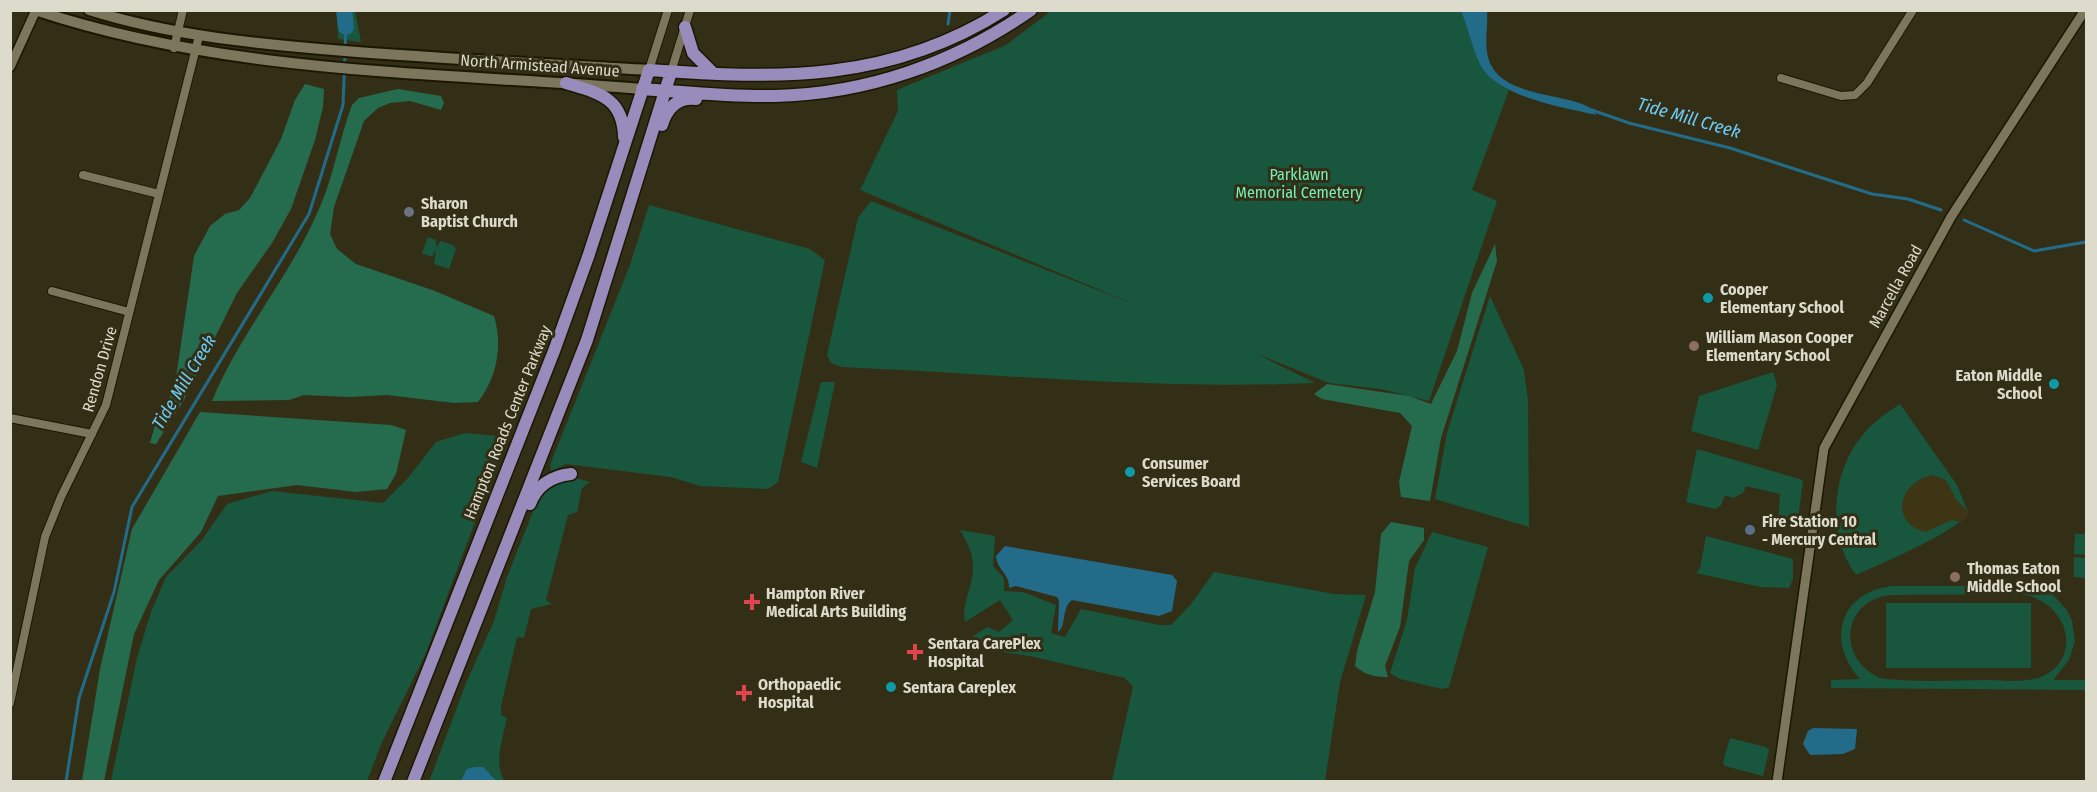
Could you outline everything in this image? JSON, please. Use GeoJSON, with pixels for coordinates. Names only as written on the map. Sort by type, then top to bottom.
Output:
{"type":"FeatureCollection","features":[{"type":"Feature","properties":{"kind":"main road","name":"North Armistead Avenue"},"geometry":{"type":"LineString","coordinates":[[89,10],[199,36],[340,50],[671,72],[795,76],[876,62],[938,45],[981,25],[1004,10]]}},
{"type":"Feature","properties":{"kind":"main road","name":"North Armistead Avenue"},"geometry":{"type":"LineString","coordinates":[[36,11],[120,36],[174,48],[241,58],[726,95],[804,94],[881,81],[932,65],[970,48],[1031,10]]}},
{"type":"Feature","properties":{"kind":"main road"},"geometry":{"type":"LineString","coordinates":[[685,27],[693,53],[714,74]]}},
{"type":"Feature","properties":{"kind":"main road","name":"Hampton Roads Center Parkway"},"geometry":{"type":"LineString","coordinates":[[384,782],[557,342],[649,70]]}},
{"type":"Feature","properties":{"kind":"main road"},"geometry":{"type":"LineString","coordinates":[[413,782],[587,340],[671,72]]}},
{"type":"Feature","properties":{"kind":"main road"},"geometry":{"type":"LineString","coordinates":[[566,83],[605,97],[615,106],[624,126],[624,147]]}},
{"type":"Feature","properties":{"kind":"main road"},"geometry":{"type":"LineString","coordinates":[[620,239],[641,192],[668,111],[684,99],[726,95]]}},
{"type":"Feature","properties":{"kind":"main road"},"geometry":{"type":"LineString","coordinates":[[472,633],[493,599],[533,497],[550,479],[571,474]]}},
{"type":"Feature","properties":{"kind":"street"},"geometry":{"type":"LineString","coordinates":[[174,48],[183,10]]}},
{"type":"Feature","properties":{"kind":"street"},"geometry":{"type":"LineString","coordinates":[[649,70],[668,10]]}},
{"type":"Feature","properties":{"kind":"street"},"geometry":{"type":"LineString","coordinates":[[671,72],[690,10]]}},
{"type":"Feature","properties":{"kind":"street"},"geometry":{"type":"LineString","coordinates":[[1781,78],[1841,96],[1855,95],[1867,83],[1913,10]]}},
{"type":"Feature","properties":{"kind":"street","name":"Marcella Road"},"geometry":{"type":"LineString","coordinates":[[1777,782],[1824,448],[1945,228],[2085,10]]}},
{"type":"Feature","properties":{"kind":"street"},"geometry":{"type":"LineString","coordinates":[[10,67],[36,11]]}},
{"type":"Feature","properties":{"kind":"street","name":"Rendon Drive"},"geometry":{"type":"LineString","coordinates":[[10,703],[45,537],[106,405],[199,36]]}},
{"type":"Feature","properties":{"kind":"street"},"geometry":{"type":"LineString","coordinates":[[82,175],[159,194]]}},
{"type":"Feature","properties":{"kind":"street"},"geometry":{"type":"LineString","coordinates":[[52,291],[129,312]]}},
{"type":"Feature","properties":{"kind":"street"},"geometry":{"type":"LineString","coordinates":[[10,418],[92,435]]}},
{"type":"Feature","properties":{"kind":"green space"},"geometry":{"type":"Polygon","coordinates":[[[337,11],[355,11],[361,42],[338,39],[337,11]]]}},
{"type":"Feature","properties":{"kind":"green space","name":"Parklawn Memorial Cemetery"},"geometry":{"type":"Polygon","coordinates":[[[1051,11],[1461,11],[1483,66],[1489,75],[1509,90],[1472,190],[1497,201],[1429,401],[1381,389],[1329,383],[1255,353],[1315,383],[1256,385],[1138,383],[842,367],[831,363],[827,355],[858,218],[871,201],[1141,307],[860,190],[898,111],[897,90],[1006,45],[1051,11]]]}},
{"type":"Feature","properties":{"kind":"green space"},"geometry":{"type":"Polygon","coordinates":[[[305,84],[324,89],[323,107],[315,140],[291,209],[272,243],[237,293],[184,400],[156,444],[150,443],[157,418],[167,407],[177,371],[194,256],[210,226],[225,214],[239,210],[250,198],[281,139],[295,100],[305,84]]]}},
{"type":"Feature","properties":{"kind":"green space"},"geometry":{"type":"Polygon","coordinates":[[[398,89],[441,96],[444,103],[441,110],[410,101],[390,103],[378,108],[364,121],[334,207],[330,234],[337,249],[356,264],[435,291],[494,316],[498,350],[494,372],[485,392],[478,402],[454,403],[387,395],[350,397],[304,395],[289,400],[212,401],[236,352],[294,258],[319,209],[329,184],[352,105],[359,98],[398,89]]]}},
{"type":"Feature","properties":{"kind":"green space"},"geometry":{"type":"Polygon","coordinates":[[[649,205],[810,249],[825,260],[778,482],[768,489],[700,486],[671,477],[566,464],[551,471],[550,465],[630,265],[649,205]]]}},
{"type":"Feature","properties":{"kind":"green space"},"geometry":{"type":"Polygon","coordinates":[[[428,237],[436,240],[436,247],[441,241],[453,245],[456,249],[449,269],[434,264],[436,250],[432,257],[422,253],[428,237]]]}},
{"type":"Feature","properties":{"kind":"green space"},"geometry":{"type":"Polygon","coordinates":[[[1495,244],[1497,261],[1441,438],[1430,501],[1401,497],[1399,482],[1412,426],[1400,413],[1322,399],[1314,394],[1327,384],[1409,396],[1431,404],[1457,351],[1472,293],[1495,244]]]}},
{"type":"Feature","properties":{"kind":"green space"},"geometry":{"type":"Polygon","coordinates":[[[1490,296],[1524,370],[1528,400],[1529,527],[1435,499],[1447,433],[1490,296]]]}},
{"type":"Feature","properties":{"kind":"green space"},"geometry":{"type":"Polygon","coordinates":[[[1773,372],[1777,385],[1758,450],[1691,431],[1699,396],[1773,372]]]}},
{"type":"Feature","properties":{"kind":"green space"},"geometry":{"type":"Polygon","coordinates":[[[821,382],[835,382],[817,468],[801,462],[821,382]]]}},
{"type":"Feature","properties":{"kind":"green space"},"geometry":{"type":"Polygon","coordinates":[[[1900,404],[1957,485],[1968,512],[1951,528],[1936,537],[1856,575],[1840,542],[1837,524],[1836,505],[1843,469],[1861,437],[1879,419],[1900,404]]]}},
{"type":"Feature","properties":{"kind":"green space"},"geometry":{"type":"Polygon","coordinates":[[[200,412],[391,425],[406,430],[396,474],[387,489],[356,492],[297,485],[218,496],[201,532],[159,580],[134,634],[104,781],[82,781],[100,669],[132,529],[200,412]]]}},
{"type":"Feature","properties":{"kind":"green space"},"geometry":{"type":"Polygon","coordinates":[[[465,433],[507,437],[425,655],[382,742],[367,781],[111,781],[137,658],[151,612],[166,577],[202,540],[227,504],[272,491],[383,503],[408,478],[436,442],[465,433]]]}},
{"type":"Feature","properties":{"kind":"green space"},"geometry":{"type":"Polygon","coordinates":[[[1697,449],[1803,480],[1797,528],[1778,522],[1780,494],[1746,486],[1743,493],[1733,498],[1725,495],[1721,505],[1715,509],[1686,502],[1697,449]]]}},
{"type":"Feature","properties":{"kind":"green space"},"geometry":{"type":"Polygon","coordinates":[[[575,478],[590,482],[582,488],[577,512],[568,515],[546,600],[552,604],[531,609],[524,638],[517,637],[501,706],[501,715],[507,718],[499,759],[501,774],[505,781],[497,781],[490,773],[462,775],[460,781],[429,782],[466,683],[494,621],[507,577],[540,494],[557,483],[575,478]]]}},
{"type":"Feature","properties":{"kind":"green space"},"geometry":{"type":"Polygon","coordinates":[[[1391,522],[1424,528],[1424,540],[1409,561],[1400,627],[1385,666],[1388,677],[1383,677],[1366,673],[1355,666],[1357,651],[1375,592],[1381,534],[1391,522]]]}},
{"type":"Feature","properties":{"kind":"green space"},"geometry":{"type":"Polygon","coordinates":[[[960,530],[995,536],[993,566],[1004,578],[1004,591],[1023,592],[1056,605],[1051,633],[1065,637],[1081,609],[1159,625],[1171,625],[1192,603],[1214,572],[1334,594],[1366,595],[1340,682],[1325,781],[1112,781],[1133,687],[1125,678],[1030,656],[982,649],[969,639],[987,627],[999,632],[1013,620],[1000,600],[965,622],[964,615],[972,580],[973,561],[960,530]]]}},
{"type":"Feature","properties":{"kind":"green space"},"geometry":{"type":"Polygon","coordinates":[[[1432,532],[1488,547],[1449,687],[1442,689],[1400,679],[1390,673],[1407,620],[1415,568],[1432,532]]]}},
{"type":"Feature","properties":{"kind":"green space"},"geometry":{"type":"Polygon","coordinates":[[[2075,534],[2086,534],[2086,555],[2074,554],[2075,534]]]}},
{"type":"Feature","properties":{"kind":"green space"},"geometry":{"type":"Polygon","coordinates":[[[1706,536],[1793,559],[1793,579],[1789,588],[1761,587],[1696,573],[1700,569],[1706,536]]]}},
{"type":"Feature","properties":{"kind":"green space"},"geometry":{"type":"Polygon","coordinates":[[[2074,557],[2086,558],[2086,578],[2074,577],[2074,557]]]}},
{"type":"Feature","properties":{"kind":"green space"},"geometry":{"type":"Polygon","coordinates":[[[1892,586],[2025,586],[2053,595],[2067,610],[2072,621],[2075,641],[2069,660],[2053,680],[2086,680],[2086,690],[1831,688],[1831,680],[1860,679],[1849,665],[1843,650],[1841,635],[1843,621],[1850,608],[1860,598],[1874,590],[1892,586]],[[2021,594],[1891,595],[1875,599],[1862,607],[1854,618],[1851,644],[1856,657],[1866,669],[1880,678],[1920,681],[2032,680],[2052,670],[2062,660],[2066,647],[2061,620],[2052,608],[2038,599],[2021,594]]]}},
{"type":"Feature","properties":{"kind":"green space"},"geometry":{"type":"Polygon","coordinates":[[[1886,603],[2031,603],[2031,668],[1886,668],[1886,603]]]}},
{"type":"Feature","properties":{"kind":"green space"},"geometry":{"type":"Polygon","coordinates":[[[1730,738],[1766,747],[1769,750],[1763,776],[1725,766],[1723,762],[1730,738]]]}},
{"type":"Feature","properties":{"kind":"sand"},"geometry":{"type":"Polygon","coordinates":[[[1932,475],[1946,480],[1956,499],[1968,512],[1966,519],[1961,522],[1952,520],[1926,532],[1914,528],[1907,521],[1902,504],[1911,486],[1920,479],[1932,475]]]}},
{"type":"Feature","properties":{"kind":"water"},"geometry":{"type":"Polygon","coordinates":[[[1461,11],[1487,11],[1487,52],[1492,66],[1500,77],[1526,90],[1582,104],[1597,115],[1532,99],[1500,85],[1480,64],[1461,11]]]}},
{"type":"Feature","properties":{"kind":"water"},"geometry":{"type":"Polygon","coordinates":[[[1005,546],[1172,575],[1177,581],[1172,611],[1159,616],[1072,600],[1066,607],[1061,629],[1058,632],[1059,600],[1057,597],[1016,586],[1009,588],[1008,579],[996,556],[1005,546]]]}},
{"type":"Feature","properties":{"kind":"water"},"geometry":{"type":"Polygon","coordinates":[[[1813,728],[1857,729],[1855,749],[1843,754],[1810,755],[1803,744],[1808,731],[1813,728]]]}},
{"type":"Feature","properties":{"kind":"water"},"geometry":{"type":"Polygon","coordinates":[[[483,767],[497,781],[460,781],[467,769],[483,767]]]}},
{"type":"Feature","properties":{"kind":"waterway","name":"Tide Mill Creek"},"geometry":{"type":"LineString","coordinates":[[344,10],[346,27]]}},
{"type":"Feature","properties":{"kind":"waterway"},"geometry":{"type":"LineString","coordinates":[[948,24],[950,10]]}},
{"type":"Feature","properties":{"kind":"waterway","name":"Tide Mill Creek"},"geometry":{"type":"LineString","coordinates":[[345,48],[346,27]]}},
{"type":"Feature","properties":{"kind":"waterway","name":"Tide Mill Creek"},"geometry":{"type":"LineString","coordinates":[[66,782],[79,698],[114,592],[132,507],[309,214],[343,105],[345,55]]}},
{"type":"Feature","properties":{"kind":"waterway","name":"Tide Mill Creek"},"geometry":{"type":"LineString","coordinates":[[1586,108],[1629,123],[1730,148],[1872,194],[1908,199],[1941,210]]}},
{"type":"Feature","properties":{"kind":"waterway","name":"Tide Mill Creek"},"geometry":{"type":"LineString","coordinates":[[1964,220],[2034,251],[2086,242]]}},
{"type":"Feature","properties":{"kind":"place","name":"Sharon Baptist Church"},"geometry":{"type":"Point","coordinates":[409,212]}},
{"type":"Feature","properties":{"kind":"place","name":"Cooper Elementary School"},"geometry":{"type":"Point","coordinates":[1708,298]}},
{"type":"Feature","properties":{"kind":"place","name":"William Mason Cooper Elementary School"},"geometry":{"type":"Point","coordinates":[1694,346]}},
{"type":"Feature","properties":{"kind":"place","name":"Eaton Middle School"},"geometry":{"type":"Point","coordinates":[2054,384]}},
{"type":"Feature","properties":{"kind":"place","name":"Consumer Services Board"},"geometry":{"type":"Point","coordinates":[1130,472]}},
{"type":"Feature","properties":{"kind":"place","name":"Fire Station 10 - Mercury Central"},"geometry":{"type":"Point","coordinates":[1750,530]}},
{"type":"Feature","properties":{"kind":"place","name":"Thomas Eaton Middle School"},"geometry":{"type":"Point","coordinates":[1955,577]}},
{"type":"Feature","properties":{"kind":"place","name":"Hampton River Medical Arts Building"},"geometry":{"type":"Point","coordinates":[752,602]}},
{"type":"Feature","properties":{"kind":"place","name":"Sentara CarePlex Hospital"},"geometry":{"type":"Point","coordinates":[915,652]}},
{"type":"Feature","properties":{"kind":"place","name":"Sentara Careplex"},"geometry":{"type":"Point","coordinates":[891,687]}},
{"type":"Feature","properties":{"kind":"place","name":"Orthopaedic Hospital"},"geometry":{"type":"Point","coordinates":[744,693]}}]}
